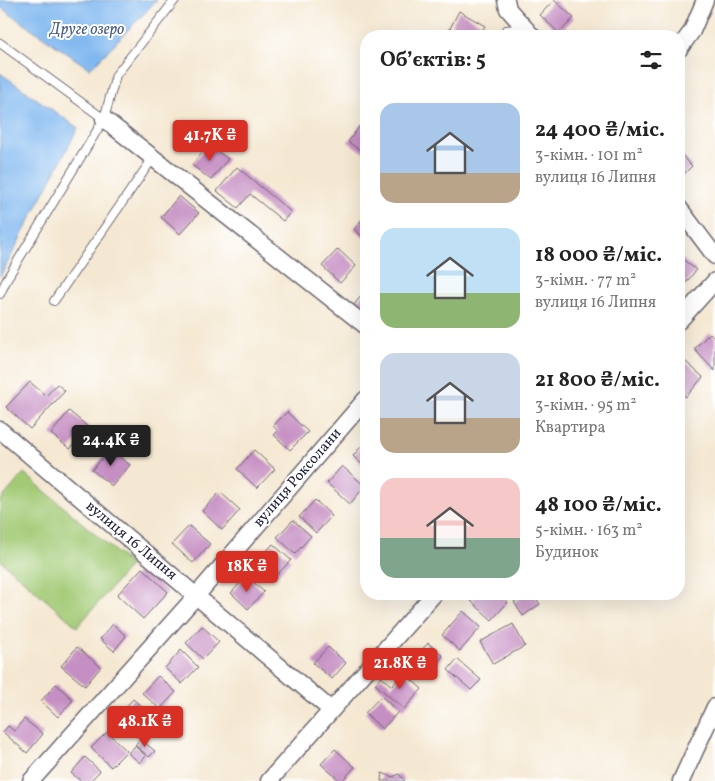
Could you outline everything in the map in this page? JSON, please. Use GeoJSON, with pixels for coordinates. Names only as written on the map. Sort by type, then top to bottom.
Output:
{"type":"FeatureCollection","features":[{"type":"Feature","properties":{"kind":"street"},"geometry":{"type":"LineString","coordinates":[[506,0],[508,10],[526,30]]}},
{"type":"Feature","properties":{"kind":"street"},"geometry":{"type":"LineString","coordinates":[[685,41],[692,31],[705,0]]}},
{"type":"Feature","properties":{"kind":"street"},"geometry":{"type":"LineString","coordinates":[[104,119],[360,321]]}},
{"type":"Feature","properties":{"kind":"street"},"geometry":{"type":"LineString","coordinates":[[685,216],[715,256]]}},
{"type":"Feature","properties":{"kind":"street"},"geometry":{"type":"LineString","coordinates":[[685,314],[715,281]]}},
{"type":"Feature","properties":{"kind":"street","name":"вулиця Роксолани"},"geometry":{"type":"LineString","coordinates":[[31,781],[196,596],[360,406]]}},
{"type":"Feature","properties":{"kind":"street","name":"вулиця 16 Липня"},"geometry":{"type":"LineString","coordinates":[[0,430],[331,710]]}},
{"type":"Feature","properties":{"kind":"street"},"geometry":{"type":"LineString","coordinates":[[269,781],[429,600]]}},
{"type":"Feature","properties":{"kind":"street"},"geometry":{"type":"LineString","coordinates":[[681,781],[715,707]]}},
{"type":"Feature","properties":{"kind":"lane"},"geometry":{"type":"LineString","coordinates":[[0,294],[8,277],[104,119],[116,75],[175,0]]}},
{"type":"Feature","properties":{"kind":"lane"},"geometry":{"type":"LineString","coordinates":[[0,43],[104,119]]}},
{"type":"Feature","properties":{"kind":"lane"},"geometry":{"type":"LineString","coordinates":[[54,301],[153,158]]}},
{"type":"Feature","properties":{"kind":"green space"},"geometry":{"type":"Polygon","coordinates":[[[24,473],[131,565],[77,627],[0,560],[0,501],[24,473]]]}},
{"type":"Feature","properties":{"kind":"water","name":"Друге озеро"},"geometry":{"type":"Polygon","coordinates":[[[0,0],[157,0],[90,69],[0,7],[0,0]]]}},
{"type":"Feature","properties":{"kind":"water"},"geometry":{"type":"Polygon","coordinates":[[[0,73],[78,128],[0,277],[0,73]]]}},
{"type":"Feature","properties":{"kind":"building"},"geometry":{"type":"Polygon","coordinates":[[[554,0],[574,18],[562,30],[556,30],[540,15],[554,0]]]}},
{"type":"Feature","properties":{"kind":"building"},"geometry":{"type":"Polygon","coordinates":[[[459,11],[485,26],[483,30],[449,30],[459,11]]]}},
{"type":"Feature","properties":{"kind":"building"},"geometry":{"type":"Polygon","coordinates":[[[360,125],[360,150],[348,142],[360,125]]]}},
{"type":"Feature","properties":{"kind":"building"},"geometry":{"type":"Polygon","coordinates":[[[208,144],[228,159],[211,180],[192,165],[208,144]]]}},
{"type":"Feature","properties":{"kind":"building"},"geometry":{"type":"Polygon","coordinates":[[[685,158],[692,166],[685,173],[685,158]]]}},
{"type":"Feature","properties":{"kind":"building"},"geometry":{"type":"Polygon","coordinates":[[[237,167],[291,212],[283,221],[250,194],[238,208],[217,191],[237,167]]]}},
{"type":"Feature","properties":{"kind":"building"},"geometry":{"type":"Polygon","coordinates":[[[179,196],[199,213],[180,234],[161,217],[179,196]]]}},
{"type":"Feature","properties":{"kind":"building"},"geometry":{"type":"Polygon","coordinates":[[[360,222],[360,234],[354,229],[360,222]]]}},
{"type":"Feature","properties":{"kind":"building"},"geometry":{"type":"Polygon","coordinates":[[[338,249],[356,266],[340,283],[322,266],[338,249]]]}},
{"type":"Feature","properties":{"kind":"building"},"geometry":{"type":"Polygon","coordinates":[[[685,261],[696,270],[685,284],[685,261]]]}},
{"type":"Feature","properties":{"kind":"building"},"geometry":{"type":"Polygon","coordinates":[[[360,297],[360,311],[353,306],[360,297]]]}},
{"type":"Feature","properties":{"kind":"building"},"geometry":{"type":"Polygon","coordinates":[[[710,333],[715,338],[715,371],[694,349],[710,333]]]}},
{"type":"Feature","properties":{"kind":"building"},"geometry":{"type":"Polygon","coordinates":[[[685,361],[703,377],[685,396],[685,361]]]}},
{"type":"Feature","properties":{"kind":"building"},"geometry":{"type":"Polygon","coordinates":[[[30,382],[46,396],[57,384],[65,391],[30,429],[6,407],[30,382]]]}},
{"type":"Feature","properties":{"kind":"building"},"geometry":{"type":"Polygon","coordinates":[[[69,411],[88,427],[70,449],[51,434],[69,411]]]}},
{"type":"Feature","properties":{"kind":"building"},"geometry":{"type":"Polygon","coordinates":[[[287,412],[308,432],[290,450],[274,435],[278,431],[273,426],[287,412]]]}},
{"type":"Feature","properties":{"kind":"building"},"geometry":{"type":"Polygon","coordinates":[[[360,448],[360,462],[353,456],[360,448]]]}},
{"type":"Feature","properties":{"kind":"building"},"geometry":{"type":"Polygon","coordinates":[[[110,449],[130,465],[112,486],[92,470],[110,449]]]}},
{"type":"Feature","properties":{"kind":"building"},"geometry":{"type":"Polygon","coordinates":[[[254,450],[275,469],[257,488],[237,469],[254,450]]]}},
{"type":"Feature","properties":{"kind":"building"},"geometry":{"type":"Polygon","coordinates":[[[342,466],[360,482],[360,492],[350,504],[327,483],[342,466]]]}},
{"type":"Feature","properties":{"kind":"building"},"geometry":{"type":"Polygon","coordinates":[[[220,492],[240,510],[222,530],[202,511],[220,492]]]}},
{"type":"Feature","properties":{"kind":"building"},"geometry":{"type":"Polygon","coordinates":[[[315,500],[332,516],[316,533],[299,517],[315,500]]]}},
{"type":"Feature","properties":{"kind":"building"},"geometry":{"type":"Polygon","coordinates":[[[293,520],[311,536],[295,554],[277,537],[293,520]]]}},
{"type":"Feature","properties":{"kind":"building"},"geometry":{"type":"Polygon","coordinates":[[[189,526],[210,544],[193,563],[172,544],[189,526]]]}},
{"type":"Feature","properties":{"kind":"building"},"geometry":{"type":"Polygon","coordinates":[[[273,544],[291,560],[275,577],[257,561],[273,544]]]}},
{"type":"Feature","properties":{"kind":"building"},"geometry":{"type":"Polygon","coordinates":[[[142,568],[168,592],[143,619],[117,595],[142,568]]]}},
{"type":"Feature","properties":{"kind":"building"},"geometry":{"type":"Polygon","coordinates":[[[247,576],[264,592],[248,609],[231,593],[247,576]]]}},
{"type":"Feature","properties":{"kind":"building"},"geometry":{"type":"Polygon","coordinates":[[[506,600],[508,602],[492,620],[471,601],[506,600]]]}},
{"type":"Feature","properties":{"kind":"building"},"geometry":{"type":"Polygon","coordinates":[[[517,600],[537,600],[540,604],[523,616],[514,602],[517,600]]]}},
{"type":"Feature","properties":{"kind":"building"},"geometry":{"type":"Polygon","coordinates":[[[463,611],[481,627],[460,651],[442,635],[463,611]]]}},
{"type":"Feature","properties":{"kind":"building"},"geometry":{"type":"Polygon","coordinates":[[[113,624],[126,636],[114,651],[100,639],[113,624]]]}},
{"type":"Feature","properties":{"kind":"building"},"geometry":{"type":"Polygon","coordinates":[[[513,624],[525,646],[493,664],[480,642],[513,624]]]}},
{"type":"Feature","properties":{"kind":"building"},"geometry":{"type":"Polygon","coordinates":[[[202,626],[219,642],[203,659],[186,643],[202,626]]]}},
{"type":"Feature","properties":{"kind":"building"},"geometry":{"type":"Polygon","coordinates":[[[428,643],[443,656],[426,675],[411,662],[428,643]]]}},
{"type":"Feature","properties":{"kind":"building"},"geometry":{"type":"Polygon","coordinates":[[[77,647],[101,667],[85,686],[61,666],[77,647]]]}},
{"type":"Feature","properties":{"kind":"building"},"geometry":{"type":"Polygon","coordinates":[[[328,647],[346,663],[332,679],[313,663],[328,647]]]}},
{"type":"Feature","properties":{"kind":"building"},"geometry":{"type":"Polygon","coordinates":[[[181,650],[198,667],[182,684],[165,668],[181,650]]]}},
{"type":"Feature","properties":{"kind":"building"},"geometry":{"type":"Polygon","coordinates":[[[457,659],[481,680],[471,690],[448,670],[457,659]]]}},
{"type":"Feature","properties":{"kind":"building"},"geometry":{"type":"Polygon","coordinates":[[[404,673],[422,689],[404,709],[375,684],[381,677],[392,686],[404,673]]]}},
{"type":"Feature","properties":{"kind":"building"},"geometry":{"type":"Polygon","coordinates":[[[158,676],[176,692],[160,709],[142,693],[158,676]]]}},
{"type":"Feature","properties":{"kind":"building"},"geometry":{"type":"Polygon","coordinates":[[[56,684],[73,700],[58,717],[41,701],[56,684]]]}},
{"type":"Feature","properties":{"kind":"building"},"geometry":{"type":"Polygon","coordinates":[[[381,696],[398,712],[382,729],[365,713],[381,696]]]}},
{"type":"Feature","properties":{"kind":"building"},"geometry":{"type":"Polygon","coordinates":[[[133,699],[151,715],[135,733],[117,716],[133,699]]]}},
{"type":"Feature","properties":{"kind":"building"},"geometry":{"type":"Polygon","coordinates":[[[24,719],[43,734],[27,753],[3,732],[8,726],[14,731],[24,719]]]}},
{"type":"Feature","properties":{"kind":"building"},"geometry":{"type":"Polygon","coordinates":[[[107,732],[127,751],[111,767],[91,748],[107,732]]]}},
{"type":"Feature","properties":{"kind":"building"},"geometry":{"type":"Polygon","coordinates":[[[140,739],[155,751],[149,757],[135,745],[140,739]]]}},
{"type":"Feature","properties":{"kind":"building"},"geometry":{"type":"Polygon","coordinates":[[[135,746],[146,756],[140,763],[128,753],[135,746]]]}},
{"type":"Feature","properties":{"kind":"building"},"geometry":{"type":"Polygon","coordinates":[[[335,749],[355,767],[342,781],[321,764],[335,749]]]}},
{"type":"Feature","properties":{"kind":"building"},"geometry":{"type":"Polygon","coordinates":[[[85,757],[100,771],[90,781],[81,781],[71,773],[85,757]]]}},
{"type":"Feature","properties":{"kind":"building"},"geometry":{"type":"Polygon","coordinates":[[[382,773],[393,777],[399,774],[405,781],[381,781],[382,773]]]}}]}
